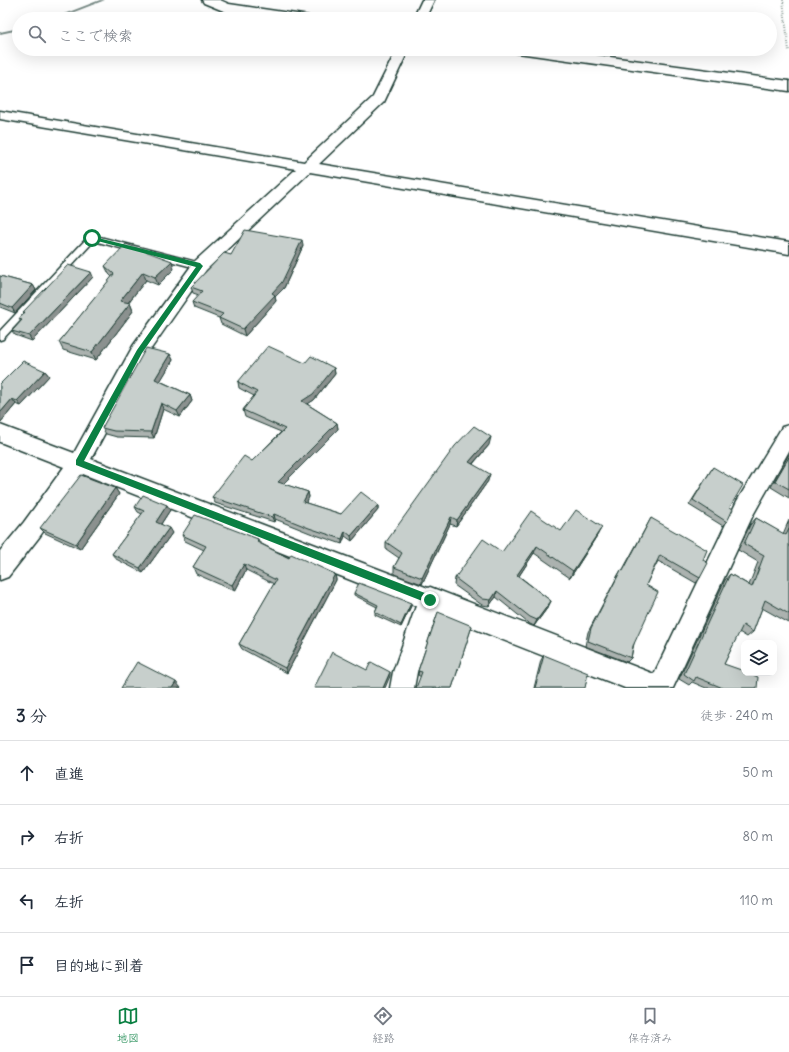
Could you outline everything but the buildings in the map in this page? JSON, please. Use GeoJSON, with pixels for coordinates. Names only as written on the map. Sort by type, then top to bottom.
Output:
{"type":"FeatureCollection","features":[{"type":"Feature","properties":{"kind":"street"},"geometry":{"type":"LineString","coordinates":[[209,0],[226,8],[254,12]]}},
{"type":"Feature","properties":{"kind":"street"},"geometry":{"type":"LineString","coordinates":[[422,12],[428,0]]}},
{"type":"Feature","properties":{"kind":"street"},"geometry":{"type":"LineString","coordinates":[[0,569],[32,529],[79,463],[139,352],[200,266],[220,249],[379,99],[400,56]]}},
{"type":"Feature","properties":{"kind":"street"},"geometry":{"type":"LineString","coordinates":[[569,56],[789,86]]}},
{"type":"Feature","properties":{"kind":"street"},"geometry":{"type":"LineString","coordinates":[[0,115],[789,248]]}},
{"type":"Feature","properties":{"kind":"street"},"geometry":{"type":"LineString","coordinates":[[0,433],[658,688],[745,508],[789,433]]}},
{"type":"Feature","properties":{"kind":"street"},"geometry":{"type":"LineString","coordinates":[[402,688],[405,672],[430,600]]}},
{"type":"Feature","properties":{"kind":"lane"},"geometry":{"type":"LineString","coordinates":[[0,337],[92,238],[200,266]]}},
{"type":"Feature","properties":{"kind":"path"},"geometry":{"type":"LineString","coordinates":[[783,0],[789,51]]}},
{"type":"Feature","properties":{"kind":"waterway"},"geometry":{"type":"LineString","coordinates":[[71,12],[103,0]]}},
{"type":"Feature","properties":{"kind":"waterway"},"geometry":{"type":"LineString","coordinates":[[0,33],[12,30]]}},
{"type":"Feature","properties":{"kind":"route"},"geometry":{"type":"LineString","coordinates":[[92,238],[200,266],[139,352],[79,463],[430,600]]}}]}
